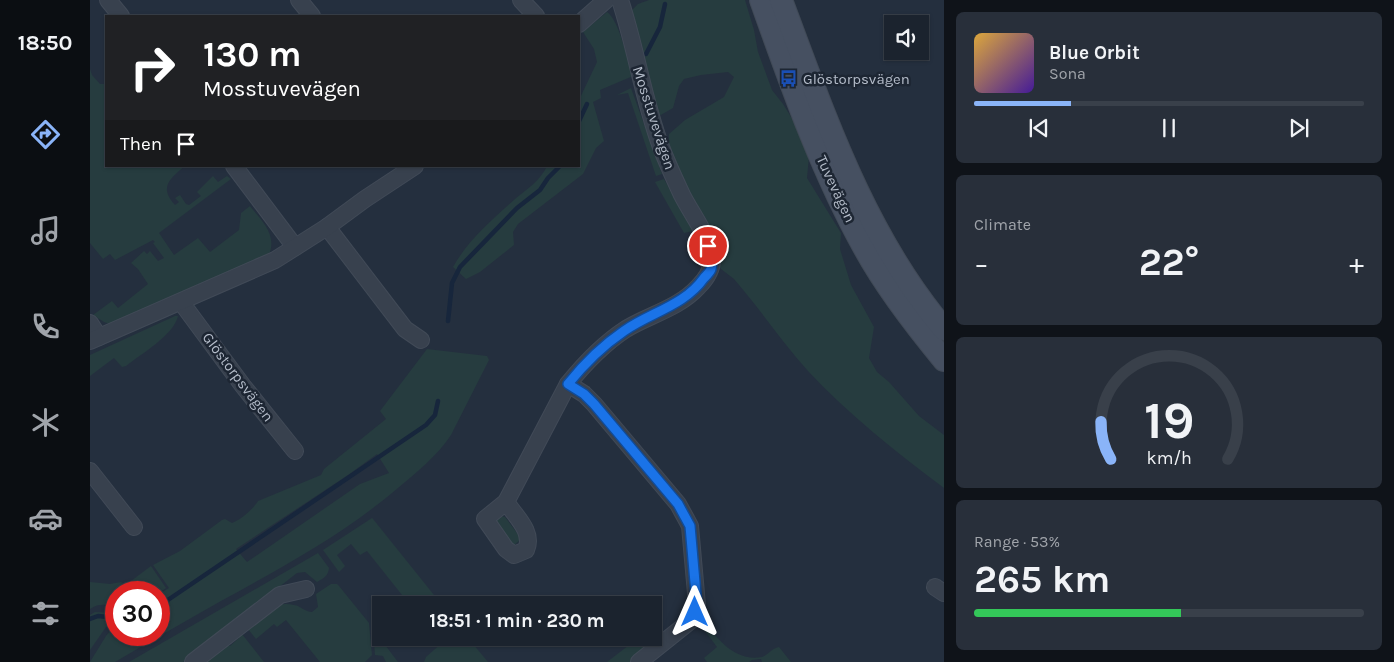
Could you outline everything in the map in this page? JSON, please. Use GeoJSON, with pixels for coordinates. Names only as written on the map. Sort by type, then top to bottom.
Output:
{"type":"FeatureCollection","features":[{"type":"Feature","properties":{"kind":"main road","name":"Tuvevägen"},"geometry":{"type":"LineString","coordinates":[[761,0],[802,111],[826,171],[847,215],[884,280],[914,324],[944,360]]}},
{"type":"Feature","properties":{"kind":"main road","name":"Tuvevägen"},"geometry":{"type":"LineString","coordinates":[[781,0],[819,101],[854,184],[875,226],[899,267],[944,329]]}},
{"type":"Feature","properties":{"kind":"street"},"geometry":{"type":"LineString","coordinates":[[108,0],[120,15]]}},
{"type":"Feature","properties":{"kind":"street"},"geometry":{"type":"LineString","coordinates":[[299,0],[311,15]]}},
{"type":"Feature","properties":{"kind":"street"},"geometry":{"type":"LineString","coordinates":[[521,0],[535,15]]}},
{"type":"Feature","properties":{"kind":"street"},"geometry":{"type":"LineString","coordinates":[[580,23],[606,0]]}},
{"type":"Feature","properties":{"kind":"street","name":"Mosstuvevägen"},"geometry":{"type":"LineString","coordinates":[[506,502],[568,384],[580,369],[626,329],[683,300],[698,287],[710,270],[712,257],[708,246],[682,195],[661,147],[640,78],[620,0]]}},
{"type":"Feature","properties":{"kind":"street"},"geometry":{"type":"LineString","coordinates":[[235,167],[294,247]]}},
{"type":"Feature","properties":{"kind":"street"},"geometry":{"type":"LineString","coordinates":[[90,323],[95,339],[275,260],[327,228],[365,199],[413,167]]}},
{"type":"Feature","properties":{"kind":"street"},"geometry":{"type":"LineString","coordinates":[[327,228],[405,329],[421,340]]}},
{"type":"Feature","properties":{"kind":"street","name":"Glöstorpsvägen"},"geometry":{"type":"LineString","coordinates":[[181,302],[243,386],[295,451]]}},
{"type":"Feature","properties":{"kind":"street"},"geometry":{"type":"LineString","coordinates":[[568,384],[584,394],[594,404],[678,504],[690,526],[697,605],[694,618],[639,662]]}},
{"type":"Feature","properties":{"kind":"street"},"geometry":{"type":"LineString","coordinates":[[90,471],[134,527]]}},
{"type":"Feature","properties":{"kind":"street"},"geometry":{"type":"LineString","coordinates":[[193,662],[280,595],[306,589]]}},
{"type":"Feature","properties":{"kind":"green space"},"geometry":{"type":"Polygon","coordinates":[[[649,0],[745,0],[758,52],[772,90],[796,125],[809,156],[807,178],[841,233],[840,249],[851,285],[874,327],[869,358],[877,372],[889,382],[919,416],[944,435],[944,488],[873,433],[840,403],[798,360],[734,279],[718,265],[697,208],[668,146],[669,134],[685,120],[724,97],[734,77],[728,72],[684,79],[679,86],[673,108],[659,116],[649,87],[632,10],[638,4],[649,0]]]}},
{"type":"Feature","properties":{"kind":"green space"},"geometry":{"type":"Polygon","coordinates":[[[607,12],[619,32],[633,76],[600,90],[601,98],[593,102],[604,141],[596,148],[583,174],[518,224],[513,232],[514,245],[480,272],[466,279],[453,267],[481,231],[537,180],[546,167],[580,167],[580,98],[597,62],[594,49],[583,32],[607,12]]]}},
{"type":"Feature","properties":{"kind":"green space"},"geometry":{"type":"Polygon","coordinates":[[[90,69],[92,75],[100,84],[105,84],[105,167],[184,167],[174,175],[168,184],[168,194],[175,205],[179,202],[175,198],[180,195],[186,204],[189,205],[201,196],[197,192],[213,176],[218,182],[227,176],[231,179],[159,233],[174,255],[198,238],[210,252],[239,230],[241,213],[250,206],[263,222],[271,239],[270,252],[267,255],[110,324],[93,315],[112,301],[118,308],[148,284],[138,269],[131,263],[144,251],[147,254],[150,251],[158,261],[164,258],[153,243],[155,242],[153,240],[115,260],[110,254],[103,259],[90,243],[90,69]]]}},
{"type":"Feature","properties":{"kind":"green space"},"geometry":{"type":"Polygon","coordinates":[[[631,88],[662,174],[656,176],[628,93],[617,95],[631,88]]]}},
{"type":"Feature","properties":{"kind":"green space"},"geometry":{"type":"Polygon","coordinates":[[[664,179],[693,231],[684,233],[655,182],[664,179]]]}},
{"type":"Feature","properties":{"kind":"green space"},"geometry":{"type":"Polygon","coordinates":[[[178,316],[175,323],[164,337],[126,366],[122,367],[114,358],[90,376],[90,355],[178,316]]]}},
{"type":"Feature","properties":{"kind":"green space"},"geometry":{"type":"Polygon","coordinates":[[[427,349],[487,356],[489,360],[451,435],[433,457],[419,470],[377,505],[335,535],[170,630],[170,581],[164,581],[153,565],[180,551],[222,520],[225,519],[232,523],[246,514],[258,501],[321,475],[324,469],[386,419],[380,411],[427,349]],[[377,454],[236,549],[247,562],[360,484],[389,473],[377,454]]]}},
{"type":"Feature","properties":{"kind":"green space"},"geometry":{"type":"Polygon","coordinates":[[[501,516],[505,517],[520,537],[520,540],[513,546],[494,520],[501,516]]]}},
{"type":"Feature","properties":{"kind":"green space"},"geometry":{"type":"Polygon","coordinates":[[[372,518],[435,596],[403,596],[367,551],[360,555],[351,544],[337,555],[345,566],[339,572],[323,550],[372,518]]]}},
{"type":"Feature","properties":{"kind":"green space"},"geometry":{"type":"Polygon","coordinates":[[[318,553],[329,568],[327,575],[317,582],[305,572],[297,573],[183,662],[129,662],[157,646],[170,646],[170,638],[318,553]]]}},
{"type":"Feature","properties":{"kind":"green space"},"geometry":{"type":"Polygon","coordinates":[[[151,566],[161,581],[131,581],[151,566]]]}},
{"type":"Feature","properties":{"kind":"green space"},"geometry":{"type":"Polygon","coordinates":[[[90,582],[105,584],[105,605],[90,609],[90,582]]]}},
{"type":"Feature","properties":{"kind":"green space"},"geometry":{"type":"Polygon","coordinates":[[[331,584],[339,586],[369,623],[372,655],[365,662],[320,662],[286,620],[277,627],[274,624],[256,639],[244,624],[280,604],[296,606],[312,612],[318,607],[316,594],[331,584]]]}},
{"type":"Feature","properties":{"kind":"green space"},"geometry":{"type":"Polygon","coordinates":[[[95,612],[105,612],[105,628],[90,650],[90,615],[95,612]]]}},
{"type":"Feature","properties":{"kind":"green space"},"geometry":{"type":"Polygon","coordinates":[[[703,620],[720,641],[743,656],[752,658],[762,657],[779,647],[791,662],[762,662],[761,659],[749,662],[707,662],[704,658],[717,647],[699,623],[703,620]]]}},
{"type":"Feature","properties":{"kind":"green space"},"geometry":{"type":"Polygon","coordinates":[[[242,634],[264,662],[197,662],[227,644],[230,646],[242,634]]]}},
{"type":"Feature","properties":{"kind":"green space"},"geometry":{"type":"Polygon","coordinates":[[[105,638],[105,646],[143,646],[115,662],[90,662],[105,638]]]}},
{"type":"Feature","properties":{"kind":"green space"},"geometry":{"type":"Polygon","coordinates":[[[374,646],[386,646],[398,662],[386,662],[383,656],[375,655],[374,646]]]}},
{"type":"Feature","properties":{"kind":"green space"},"geometry":{"type":"Polygon","coordinates":[[[438,646],[475,646],[488,662],[424,662],[426,657],[438,646]]]}},
{"type":"Feature","properties":{"kind":"green space"},"geometry":{"type":"Polygon","coordinates":[[[628,646],[648,646],[649,648],[631,662],[607,662],[628,646]]]}},
{"type":"Feature","properties":{"kind":"waterway"},"geometry":{"type":"LineString","coordinates":[[646,54],[660,27],[665,4]]}},
{"type":"Feature","properties":{"kind":"waterway"},"geometry":{"type":"LineString","coordinates":[[580,119],[587,104]]}},
{"type":"Feature","properties":{"kind":"waterway"},"geometry":{"type":"LineString","coordinates":[[448,321],[452,283],[460,267],[517,208],[540,190],[559,167]]}},
{"type":"Feature","properties":{"kind":"waterway"},"geometry":{"type":"LineString","coordinates":[[170,599],[426,425],[435,415],[438,401]]}},
{"type":"Feature","properties":{"kind":"waterway"},"geometry":{"type":"LineString","coordinates":[[90,619],[98,616],[105,617]]}},
{"type":"Feature","properties":{"kind":"place","name":"Glöstorpsvägen"},"geometry":{"type":"Point","coordinates":[789,79]}},
{"type":"Feature","properties":{"kind":"route"},"geometry":{"type":"LineString","coordinates":[[695,612],[697,605],[690,526],[678,504],[594,404],[584,394],[568,384],[595,354],[626,329],[683,300],[698,287],[710,270],[712,257],[708,246]]}}]}
